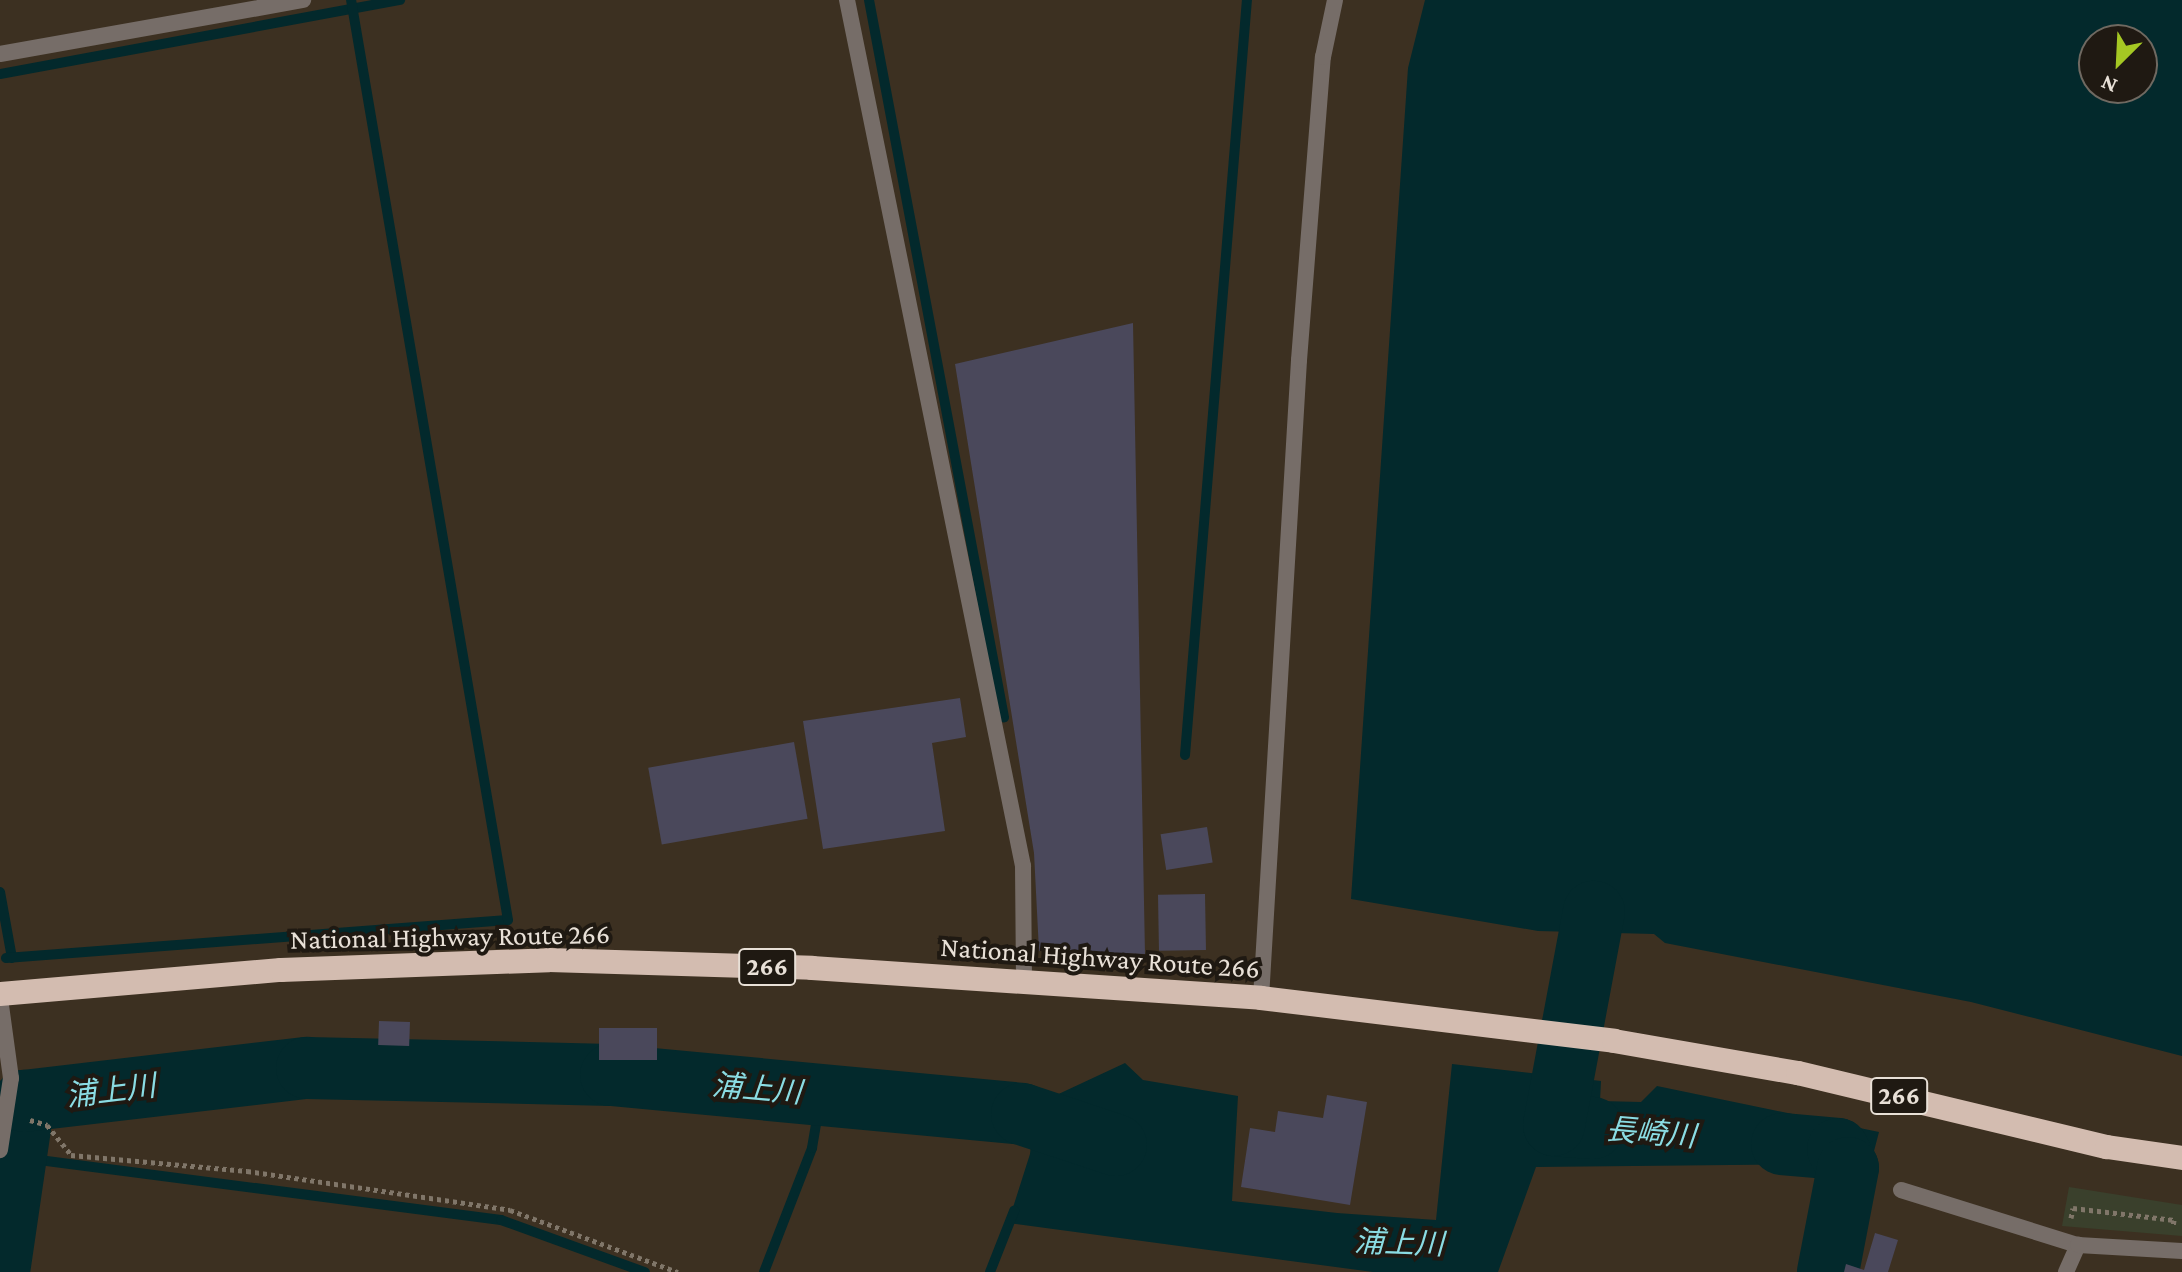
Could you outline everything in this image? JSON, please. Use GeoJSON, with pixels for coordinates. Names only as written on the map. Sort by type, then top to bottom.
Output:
{"type":"FeatureCollection","features":[{"type":"Feature","properties":{"kind":"highway","name":"National Highway Route 266"},"geometry":{"type":"LineString","coordinates":[[0,996],[281,970],[549,960],[1261,998],[1614,1041],[1798,1073],[2107,1147],[2182,1158]]}},
{"type":"Feature","properties":{"kind":"street"},"geometry":{"type":"LineString","coordinates":[[0,54],[303,0]]}},
{"type":"Feature","properties":{"kind":"street"},"geometry":{"type":"LineString","coordinates":[[847,0],[1023,866],[1024,985]]}},
{"type":"Feature","properties":{"kind":"street"},"geometry":{"type":"LineString","coordinates":[[1261,998],[1300,345],[1323,57],[1335,0]]}},
{"type":"Feature","properties":{"kind":"street"},"geometry":{"type":"LineString","coordinates":[[0,996],[11,1078],[0,1150]]}},
{"type":"Feature","properties":{"kind":"street"},"geometry":{"type":"LineString","coordinates":[[1901,1190],[2078,1245],[2182,1251]]}},
{"type":"Feature","properties":{"kind":"street"},"geometry":{"type":"LineString","coordinates":[[2066,1272],[2078,1245]]}},
{"type":"Feature","properties":{"kind":"path"},"geometry":{"type":"LineString","coordinates":[[47,1125],[71,1155],[247,1171],[510,1210],[678,1272]]}},
{"type":"Feature","properties":{"kind":"green space"},"geometry":{"type":"Polygon","coordinates":[[[2069,1187],[2182,1205],[2182,1236],[2062,1226],[2069,1187]]]}},
{"type":"Feature","properties":{"kind":"water"},"geometry":{"type":"Polygon","coordinates":[[[1425,0],[2182,0],[2182,1056],[1971,1002],[1665,943],[1654,934],[1538,931],[1351,899],[1408,68],[1425,0]]]}},
{"type":"Feature","properties":{"kind":"water"},"geometry":{"type":"Polygon","coordinates":[[[1125,1063],[1143,1080],[1238,1096],[1232,1201],[1337,1213],[1436,1220],[1452,1064],[1601,1081],[1600,1101],[1641,1102],[1657,1086],[1879,1132],[1868,1174],[1841,1176],[1820,1164],[1536,1167],[1498,1272],[1373,1272],[1008,1223],[1030,1154],[1035,1105],[1125,1063]]]}},
{"type":"Feature","properties":{"kind":"building"},"geometry":{"type":"Polygon","coordinates":[[[1133,323],[1145,954],[1039,951],[1034,853],[955,364],[1133,323]]]}},
{"type":"Feature","properties":{"kind":"building"},"geometry":{"type":"Polygon","coordinates":[[[960,698],[966,737],[932,743],[945,831],[823,849],[803,721],[960,698]]]}},
{"type":"Feature","properties":{"kind":"building"},"geometry":{"type":"Polygon","coordinates":[[[794,742],[808,819],[662,845],[648,768],[794,742]]]}},
{"type":"Feature","properties":{"kind":"building"},"geometry":{"type":"Polygon","coordinates":[[[1207,827],[1213,863],[1166,870],[1161,834],[1207,827]]]}},
{"type":"Feature","properties":{"kind":"building"},"geometry":{"type":"Polygon","coordinates":[[[1205,894],[1206,950],[1159,951],[1158,895],[1205,894]]]}},
{"type":"Feature","properties":{"kind":"building"},"geometry":{"type":"Polygon","coordinates":[[[379,1021],[410,1022],[409,1046],[378,1045],[379,1021]]]}},
{"type":"Feature","properties":{"kind":"building"},"geometry":{"type":"Polygon","coordinates":[[[599,1028],[657,1028],[657,1060],[599,1060],[599,1028]]]}},
{"type":"Feature","properties":{"kind":"building"},"geometry":{"type":"Polygon","coordinates":[[[1327,1095],[1367,1102],[1350,1205],[1241,1187],[1250,1128],[1275,1132],[1278,1111],[1323,1118],[1327,1095]]]}},
{"type":"Feature","properties":{"kind":"building"},"geometry":{"type":"Polygon","coordinates":[[[1875,1233],[1898,1240],[1888,1272],[1844,1272],[1846,1264],[1864,1270],[1875,1233]]]}},
{"type":"Feature","properties":{"kind":"waterway"},"geometry":{"type":"LineString","coordinates":[[6,958],[508,920],[351,0]]}},
{"type":"Feature","properties":{"kind":"waterway"},"geometry":{"type":"LineString","coordinates":[[0,74],[400,0]]}},
{"type":"Feature","properties":{"kind":"waterway"},"geometry":{"type":"LineString","coordinates":[[869,0],[1004,717]]}},
{"type":"Feature","properties":{"kind":"waterway"},"geometry":{"type":"LineString","coordinates":[[1185,755],[1247,0]]}},
{"type":"Feature","properties":{"kind":"waterway"},"geometry":{"type":"LineString","coordinates":[[0,892],[12,958]]}},
{"type":"Feature","properties":{"kind":"waterway","name":"長崎川"},"geometry":{"type":"LineString","coordinates":[[1593,1128],[1554,1125],[1594,912]]}},
{"type":"Feature","properties":{"kind":"waterway","name":"浦上川"},"geometry":{"type":"LineString","coordinates":[[0,1265],[24,1101],[307,1068],[611,1075],[1022,1114],[1116,1145]]}},
{"type":"Feature","properties":{"kind":"waterway"},"geometry":{"type":"LineString","coordinates":[[764,1272],[812,1148],[821,1095]]}},
{"type":"Feature","properties":{"kind":"waterway"},"geometry":{"type":"LineString","coordinates":[[2,1101],[24,1101]]}},
{"type":"Feature","properties":{"kind":"waterway","name":"長崎川"},"geometry":{"type":"LineString","coordinates":[[1782,1144],[1838,1149],[1848,1168],[1828,1272]]}},
{"type":"Feature","properties":{"kind":"waterway"},"geometry":{"type":"LineString","coordinates":[[16,1157],[501,1220],[645,1272]]}},
{"type":"Feature","properties":{"kind":"waterway"},"geometry":{"type":"LineString","coordinates":[[990,1272],[1014,1211]]}}]}
